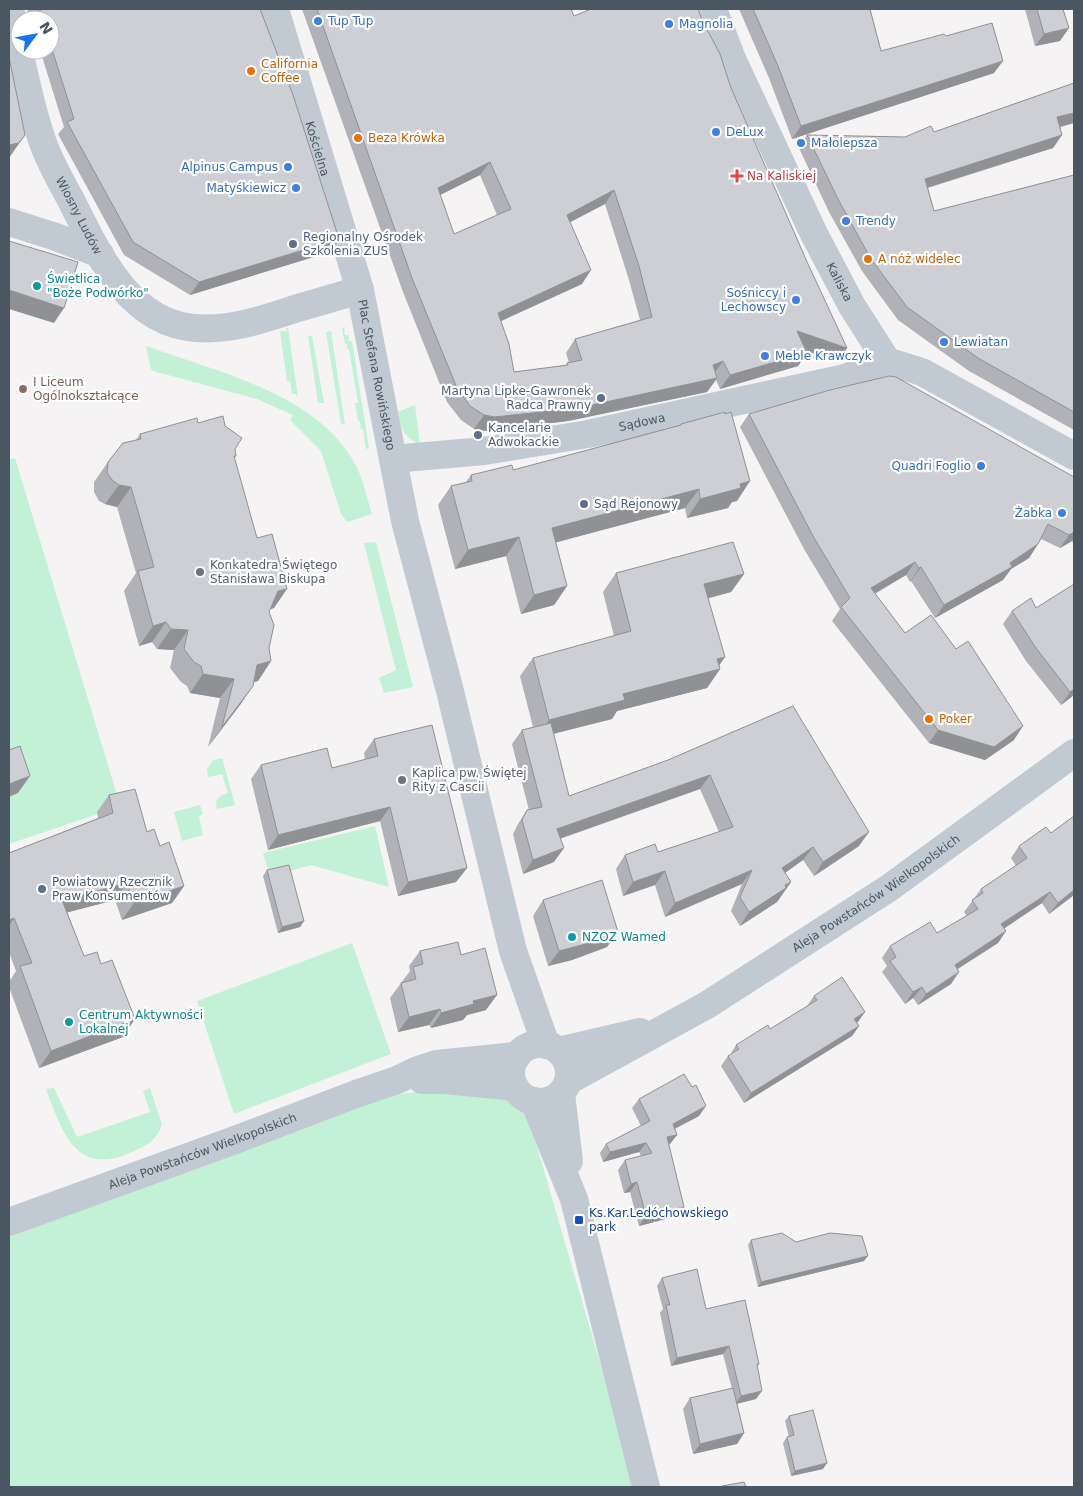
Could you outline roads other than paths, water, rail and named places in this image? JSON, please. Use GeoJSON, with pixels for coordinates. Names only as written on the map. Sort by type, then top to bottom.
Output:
{"type":"FeatureCollection","features":[{"type":"Feature","properties":{"kind":"street","name":"Wiosny Ludów"},"geometry":{"type":"LineString","coordinates":[[10,9],[37,124],[46,153],[100,254],[117,281],[142,307],[156,317],[193,328],[230,328],[360,290]]}},
{"type":"Feature","properties":{"kind":"street","name":"Kościelna"},"geometry":{"type":"LineString","coordinates":[[275,9],[360,290]]}},
{"type":"Feature","properties":{"kind":"street","name":"Kaliska"},"geometry":{"type":"LineString","coordinates":[[713,9],[732,59],[814,234],[852,306],[887,361]]}},
{"type":"Feature","properties":{"kind":"street"},"geometry":{"type":"LineString","coordinates":[[9,222],[100,254]]}},
{"type":"Feature","properties":{"kind":"street","name":"Plac Stefana Rowińskiego"},"geometry":{"type":"LineString","coordinates":[[360,290],[405,521],[452,700],[536,1051]]}},
{"type":"Feature","properties":{"kind":"street"},"geometry":{"type":"LineString","coordinates":[[887,361],[922,372],[1074,456]]}},
{"type":"Feature","properties":{"kind":"street","name":"Sądowa"},"geometry":{"type":"LineString","coordinates":[[393,459],[484,451],[588,434],[845,378],[887,361]]}},
{"type":"Feature","properties":{"kind":"street","name":"Aleja Powstańców Wielkopolskich"},"geometry":{"type":"LineString","coordinates":[[564,1087],[715,1000],[889,888],[1074,754]]}},
{"type":"Feature","properties":{"kind":"street","name":"Aleja Powstańców Wielkopolskich"},"geometry":{"type":"LineString","coordinates":[[9,1222],[436,1064],[536,1051],[673,1024]]}},
{"type":"Feature","properties":{"kind":"street"},"geometry":{"type":"LineString","coordinates":[[574,1199],[512,1071],[536,1051],[568,1065],[564,1087],[574,1199],[646,1487]]}},
{"type":"Feature","properties":{"kind":"street","name":"Aleja Powstańców Wielkopolskich"},"geometry":{"type":"LineString","coordinates":[[397,1080],[444,1080],[524,1094]]}},
{"type":"Feature","properties":{"kind":"street"},"geometry":{"type":"LineString","coordinates":[[524,1094],[549,1101],[564,1087]]}},
{"type":"Feature","properties":{"kind":"place","name":"Tup Tup"},"geometry":{"type":"Point","coordinates":[318,21]}},
{"type":"Feature","properties":{"kind":"place","name":"Magnolia"},"geometry":{"type":"Point","coordinates":[669,24]}},
{"type":"Feature","properties":{"kind":"place","name":"California Coffee"},"geometry":{"type":"Point","coordinates":[251,71]}},
{"type":"Feature","properties":{"kind":"place","name":"DeLux"},"geometry":{"type":"Point","coordinates":[716,132]}},
{"type":"Feature","properties":{"kind":"place","name":"Beza Krówka"},"geometry":{"type":"Point","coordinates":[358,138]}},
{"type":"Feature","properties":{"kind":"place","name":"Małolepsza"},"geometry":{"type":"Point","coordinates":[801,143]}},
{"type":"Feature","properties":{"kind":"place","name":"Alpinus Campus"},"geometry":{"type":"Point","coordinates":[288,167]}},
{"type":"Feature","properties":{"kind":"place","name":"Na Kaliskiej"},"geometry":{"type":"Point","coordinates":[737,176]}},
{"type":"Feature","properties":{"kind":"place","name":"Matyśkiewicz"},"geometry":{"type":"Point","coordinates":[296,188]}},
{"type":"Feature","properties":{"kind":"place","name":"Trendy"},"geometry":{"type":"Point","coordinates":[846,221]}},
{"type":"Feature","properties":{"kind":"place","name":"Regionalny Ośrodek Szkolenia ZUS"},"geometry":{"type":"Point","coordinates":[293,244]}},
{"type":"Feature","properties":{"kind":"place","name":"A nóż widelec"},"geometry":{"type":"Point","coordinates":[868,259]}},
{"type":"Feature","properties":{"kind":"place","name":"Świetlica \"Boże Podwórko\""},"geometry":{"type":"Point","coordinates":[37,286]}},
{"type":"Feature","properties":{"kind":"place","name":"Sośniccy i Lechowscy"},"geometry":{"type":"Point","coordinates":[796,300]}},
{"type":"Feature","properties":{"kind":"place","name":"Lewiatan"},"geometry":{"type":"Point","coordinates":[944,342]}},
{"type":"Feature","properties":{"kind":"place","name":"Meble Krawczyk"},"geometry":{"type":"Point","coordinates":[765,356]}},
{"type":"Feature","properties":{"kind":"place","name":"I Liceum Ogólnokształcące"},"geometry":{"type":"Point","coordinates":[23,389]}},
{"type":"Feature","properties":{"kind":"place","name":"Martyna Lipke-Gawronek Radca Prawny"},"geometry":{"type":"Point","coordinates":[601,398]}},
{"type":"Feature","properties":{"kind":"place","name":"Kancelarie Adwokackie"},"geometry":{"type":"Point","coordinates":[478,435]}},
{"type":"Feature","properties":{"kind":"place","name":"Quadri Foglio"},"geometry":{"type":"Point","coordinates":[981,466]}},
{"type":"Feature","properties":{"kind":"place","name":"Sąd Rejonowy"},"geometry":{"type":"Point","coordinates":[584,504]}},
{"type":"Feature","properties":{"kind":"place","name":"Żabka"},"geometry":{"type":"Point","coordinates":[1062,513]}},
{"type":"Feature","properties":{"kind":"place","name":"Konkatedra Świętego Stanisława Biskupa"},"geometry":{"type":"Point","coordinates":[200,572]}},
{"type":"Feature","properties":{"kind":"place","name":"Poker"},"geometry":{"type":"Point","coordinates":[929,719]}},
{"type":"Feature","properties":{"kind":"place","name":"Kaplica pw. Świętej Rity z Cascii"},"geometry":{"type":"Point","coordinates":[402,780]}},
{"type":"Feature","properties":{"kind":"place","name":"Powiatowy Rzecznik Praw Konsumentów"},"geometry":{"type":"Point","coordinates":[42,889]}},
{"type":"Feature","properties":{"kind":"place","name":"NZOZ Wamed"},"geometry":{"type":"Point","coordinates":[572,937]}},
{"type":"Feature","properties":{"kind":"place","name":"Centrum Aktywności Lokalnej"},"geometry":{"type":"Point","coordinates":[69,1022]}},
{"type":"Feature","properties":{"kind":"place","name":"Ks.Kar.Ledóchowskiego park"},"geometry":{"type":"Point","coordinates":[579,1220]}}]}
